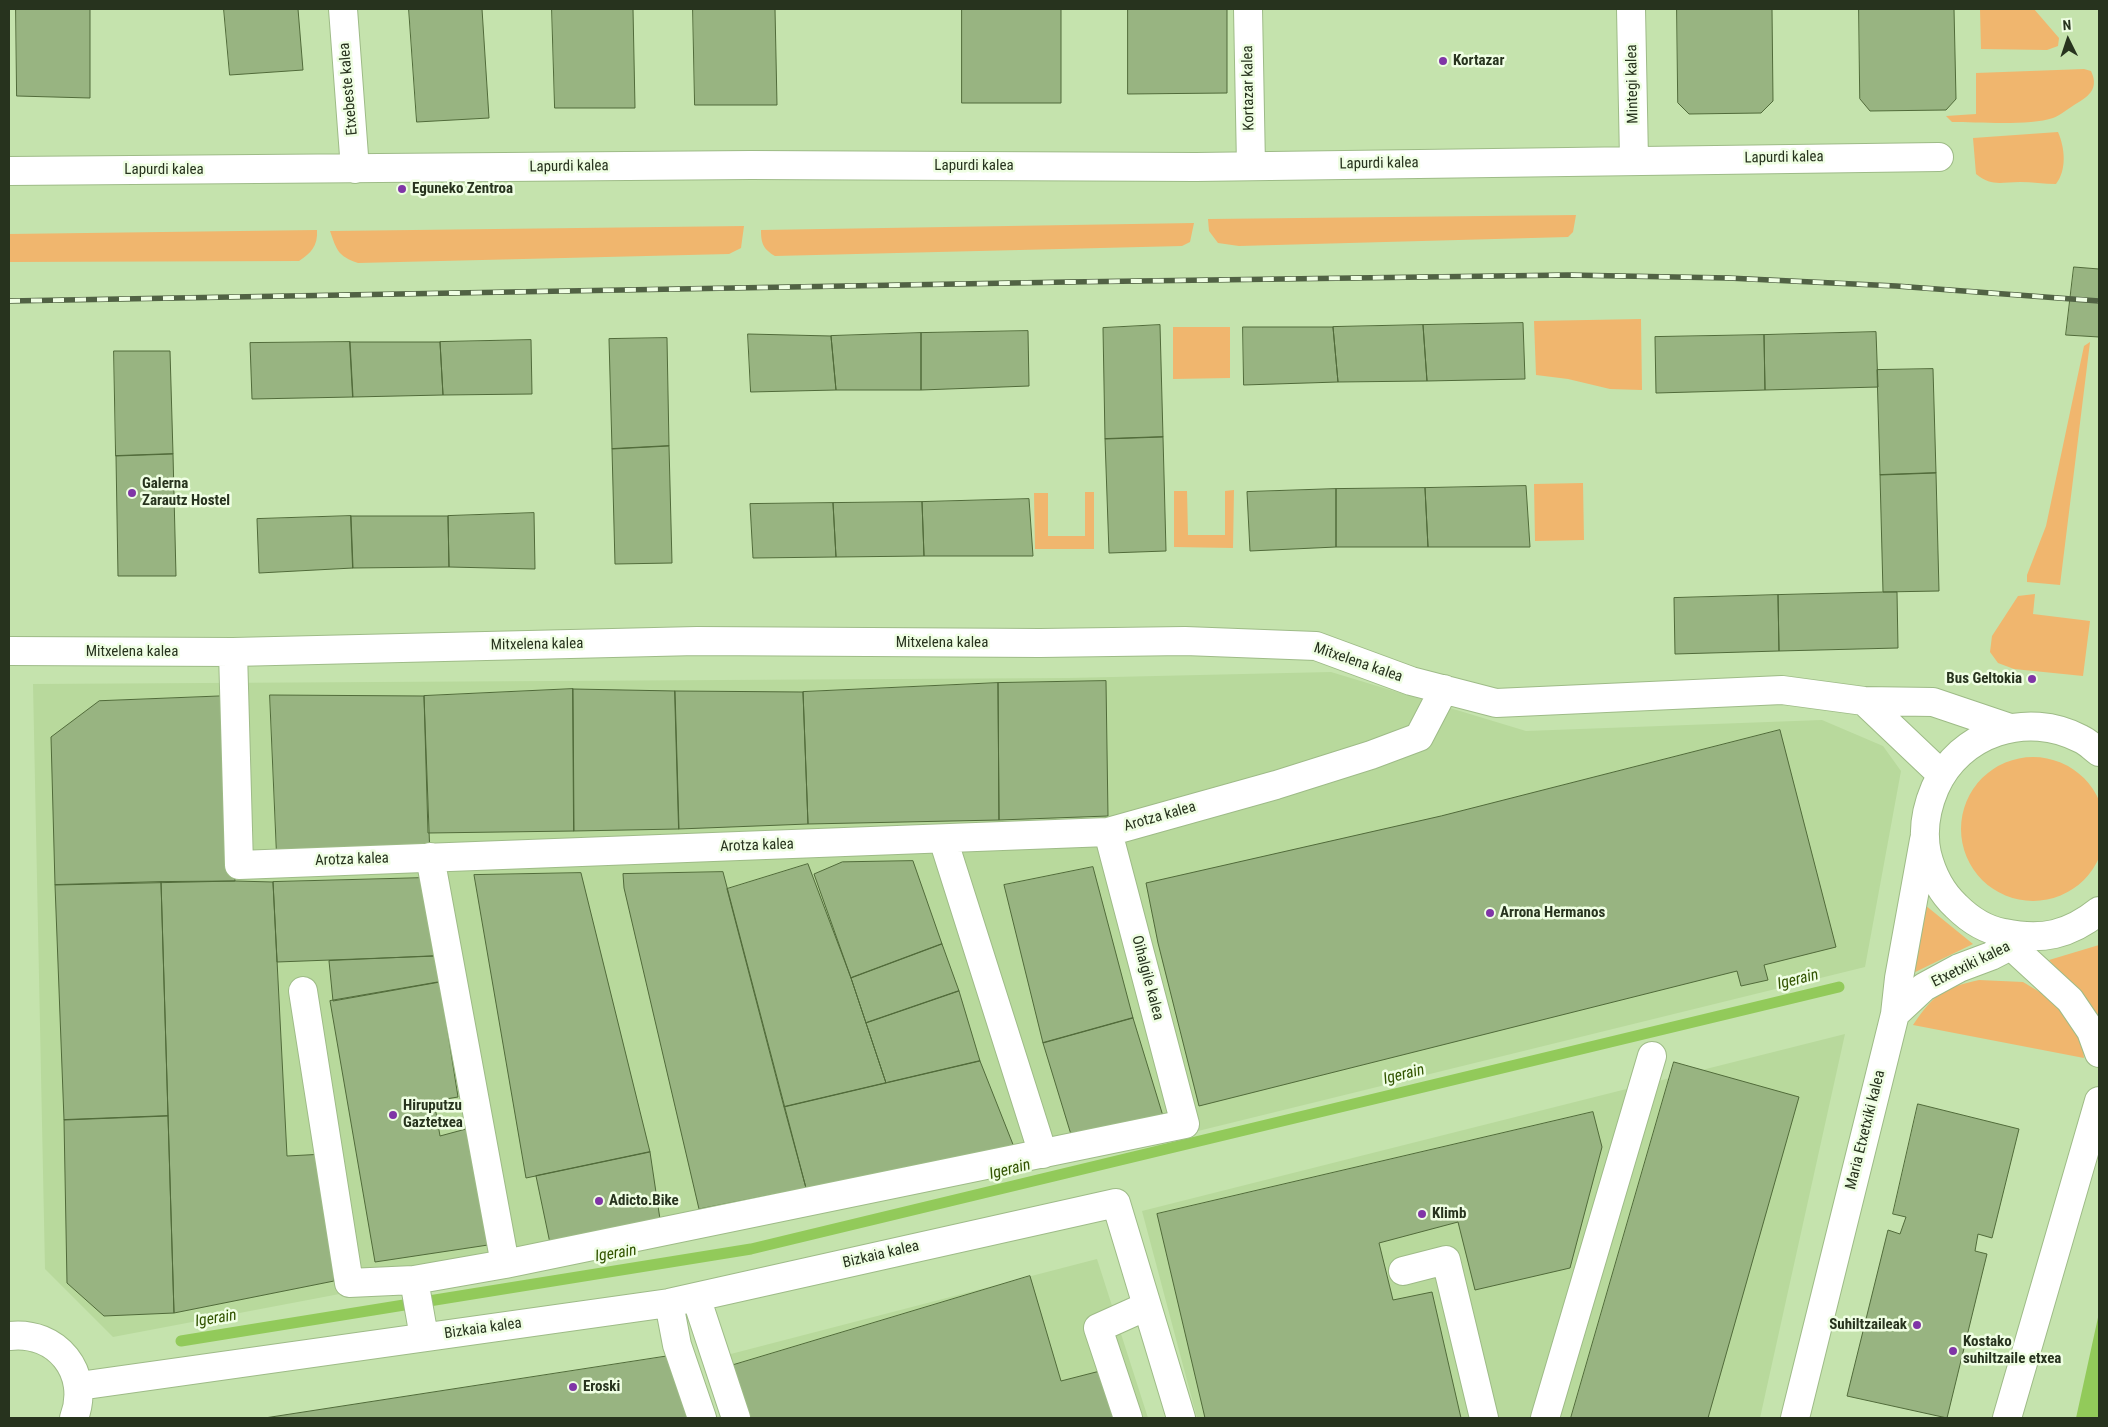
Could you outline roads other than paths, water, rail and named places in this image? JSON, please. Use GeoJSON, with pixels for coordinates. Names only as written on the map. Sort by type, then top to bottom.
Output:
{"type":"FeatureCollection","features":[{"type":"Feature","properties":{"kind":"street","name":"Etxebeste kalea"},"geometry":{"type":"LineString","coordinates":[[343,9],[355,169]]}},
{"type":"Feature","properties":{"kind":"street","name":"Kortazar kalea"},"geometry":{"type":"LineString","coordinates":[[1248,9],[1251,166]]}},
{"type":"Feature","properties":{"kind":"street","name":"Mintegi kalea"},"geometry":{"type":"LineString","coordinates":[[1631,9],[1634,160]]}},
{"type":"Feature","properties":{"kind":"street","name":"Lapurdi kalea"},"geometry":{"type":"LineString","coordinates":[[9,171],[752,165],[1251,166],[1939,156]]}},
{"type":"Feature","properties":{"kind":"street","name":"Mitxelena kalea"},"geometry":{"type":"LineString","coordinates":[[9,652],[232,652],[697,641],[1040,643],[1184,640],[1316,646],[1411,682],[1496,703],[1782,690],[1864,701],[1933,702],[2010,728]]}},
{"type":"Feature","properties":{"kind":"street","name":"Arotza kalea"},"geometry":{"type":"LineString","coordinates":[[232,652],[239,865],[1108,832],[1286,782],[1371,755],[1419,737],[1444,689]]}},
{"type":"Feature","properties":{"kind":"street"},"geometry":{"type":"LineString","coordinates":[[1864,701],[1941,774]]}},
{"type":"Feature","properties":{"kind":"street"},"geometry":{"type":"LineString","coordinates":[[2099,732],[2031,726],[2010,728],[1983,736],[1960,752],[1941,774],[1927,806],[1924,840],[1931,870],[1946,897],[1968,918],[2011,938],[2070,1000],[2091,1031],[2099,1053]]}},
{"type":"Feature","properties":{"kind":"street"},"geometry":{"type":"LineString","coordinates":[[2052,728],[2082,739],[2099,752]]}},
{"type":"Feature","properties":{"kind":"street","name":"Oihalgile kalea"},"geometry":{"type":"LineString","coordinates":[[1043,1154],[1185,1124],[1108,832]]}},
{"type":"Feature","properties":{"kind":"street"},"geometry":{"type":"LineString","coordinates":[[303,991],[349,1283],[414,1280],[505,1264],[1043,1154],[943,839]]}},
{"type":"Feature","properties":{"kind":"street","name":"Maria Etxetxiki kalea"},"geometry":{"type":"LineString","coordinates":[[1795,1418],[1895,1014],[1899,978],[1924,840]]}},
{"type":"Feature","properties":{"kind":"street"},"geometry":{"type":"LineString","coordinates":[[430,857],[505,1264]]}},
{"type":"Feature","properties":{"kind":"street","name":"Etxetxiki kalea"},"geometry":{"type":"LineString","coordinates":[[1895,1014],[1924,987],[2011,938],[2056,934],[2094,917]]}},
{"type":"Feature","properties":{"kind":"street"},"geometry":{"type":"LineString","coordinates":[[1545,1418],[1652,1056]]}},
{"type":"Feature","properties":{"kind":"street"},"geometry":{"type":"LineString","coordinates":[[2008,1418],[2099,1101]]}},
{"type":"Feature","properties":{"kind":"street","name":"Bizkaia kalea"},"geometry":{"type":"LineString","coordinates":[[79,1386],[669,1303],[1116,1203],[1181,1418]]}},
{"type":"Feature","properties":{"kind":"street"},"geometry":{"type":"LineString","coordinates":[[1404,1270],[1446,1260],[1484,1418]]}},
{"type":"Feature","properties":{"kind":"street","name":"Bizkaia kalea"},"geometry":{"type":"LineString","coordinates":[[414,1280],[424,1337]]}},
{"type":"Feature","properties":{"kind":"street"},"geometry":{"type":"LineString","coordinates":[[696,1297],[736,1418]]}},
{"type":"Feature","properties":{"kind":"street"},"geometry":{"type":"LineString","coordinates":[[669,1303],[677,1345],[702,1418]]}},
{"type":"Feature","properties":{"kind":"street"},"geometry":{"type":"LineString","coordinates":[[1128,1418],[1098,1328],[1147,1306]]}},
{"type":"Feature","properties":{"kind":"street"},"geometry":{"type":"LineString","coordinates":[[9,1336],[22,1334],[36,1337],[62,1353],[72,1367],[79,1386],[78,1407],[74,1418]]}},
{"type":"Feature","properties":{"kind":"waterway","name":"Igerain"},"geometry":{"type":"LineString","coordinates":[[181,1341],[751,1249],[1839,987]]}},
{"type":"Feature","properties":{"kind":"railway"},"geometry":{"type":"LineString","coordinates":[[9,301],[1568,275],[1728,278],[1896,286],[2099,301]]}},
{"type":"Feature","properties":{"kind":"place","name":"Kortazar"},"geometry":{"type":"Point","coordinates":[1443,61]}},
{"type":"Feature","properties":{"kind":"place","name":"Eguneko Zentroa"},"geometry":{"type":"Point","coordinates":[402,189]}},
{"type":"Feature","properties":{"kind":"place","name":"Galerna Zarautz Hostel"},"geometry":{"type":"Point","coordinates":[132,493]}},
{"type":"Feature","properties":{"kind":"place","name":"Bus Geltokia"},"geometry":{"type":"Point","coordinates":[2032,679]}},
{"type":"Feature","properties":{"kind":"place","name":"Arrona Hermanos"},"geometry":{"type":"Point","coordinates":[1490,913]}},
{"type":"Feature","properties":{"kind":"place","name":"Hiruputzu Gaztetxea"},"geometry":{"type":"Point","coordinates":[393,1115]}},
{"type":"Feature","properties":{"kind":"place","name":"Adicto.Bike"},"geometry":{"type":"Point","coordinates":[599,1201]}},
{"type":"Feature","properties":{"kind":"place","name":"Klimb"},"geometry":{"type":"Point","coordinates":[1422,1214]}},
{"type":"Feature","properties":{"kind":"place","name":"Suhiltzaileak"},"geometry":{"type":"Point","coordinates":[1917,1325]}},
{"type":"Feature","properties":{"kind":"place","name":"Kostako suhiltzaile etxea"},"geometry":{"type":"Point","coordinates":[1953,1351]}},
{"type":"Feature","properties":{"kind":"place","name":"Eroski"},"geometry":{"type":"Point","coordinates":[573,1387]}}]}
